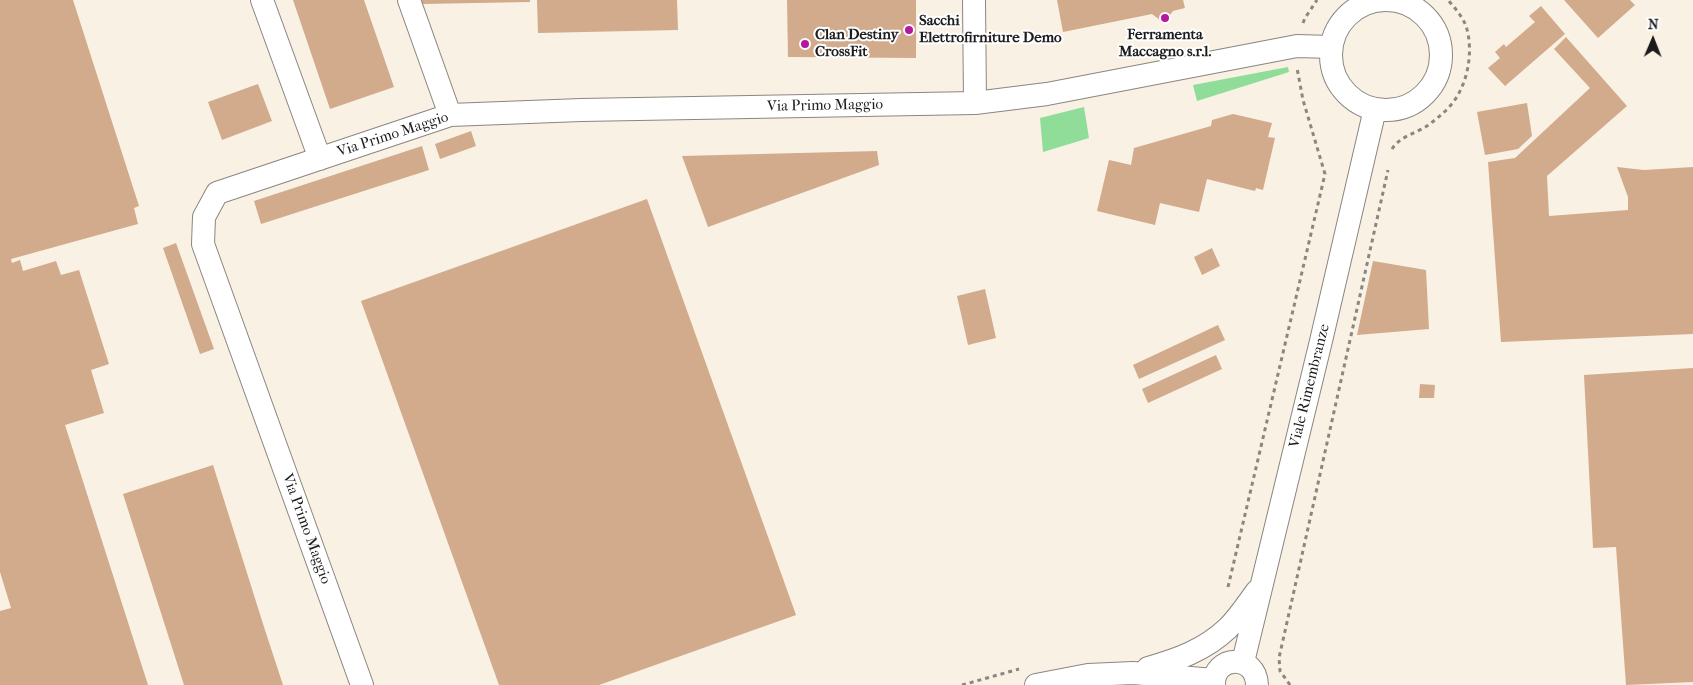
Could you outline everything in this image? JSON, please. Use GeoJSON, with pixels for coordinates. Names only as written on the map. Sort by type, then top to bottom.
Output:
{"type":"FeatureCollection","features":[{"type":"Feature","properties":{"kind":"street","name":"Via Primo Maggio"},"geometry":{"type":"LineString","coordinates":[[262,0],[320,159]]}},
{"type":"Feature","properties":{"kind":"street"},"geometry":{"type":"LineString","coordinates":[[409,0],[450,115]]}},
{"type":"Feature","properties":{"kind":"street"},"geometry":{"type":"LineString","coordinates":[[974,0],[975,103]]}},
{"type":"Feature","properties":{"kind":"street"},"geometry":{"type":"LineString","coordinates":[[1380,0],[1406,2],[1428,18],[1437,33],[1441,49],[1440,67],[1434,83],[1423,96],[1409,106],[1392,110],[1375,110],[1359,103],[1346,93],[1336,79],[1331,63],[1331,46],[1337,29],[1348,15],[1363,5],[1380,0]]}},
{"type":"Feature","properties":{"kind":"street","name":"Via Primo Maggio"},"geometry":{"type":"LineString","coordinates":[[362,685],[203,244],[204,217],[217,193],[450,115],[581,110],[975,103],[1047,94],[1297,46],[1331,46]]}},
{"type":"Feature","properties":{"kind":"street","name":"Viale Rimembranze"},"geometry":{"type":"LineString","coordinates":[[1242,662],[1375,110]]}},
{"type":"Feature","properties":{"kind":"street"},"geometry":{"type":"LineString","coordinates":[[1133,673],[1177,660],[1205,646],[1228,628],[1261,587]]}},
{"type":"Feature","properties":{"kind":"street"},"geometry":{"type":"LineString","coordinates":[[1030,676],[1133,673],[1214,682],[1217,673],[1228,663],[1235,661],[1242,662],[1254,672],[1257,685]]}},
{"type":"Feature","properties":{"kind":"path"},"geometry":{"type":"LineString","coordinates":[[1225,593],[1228,587],[1326,174],[1304,100],[1298,69],[1297,46],[1305,18],[1317,0]]}},
{"type":"Feature","properties":{"kind":"path"},"geometry":{"type":"LineString","coordinates":[[1391,157],[1393,147],[1398,140],[1418,131],[1439,117],[1451,105],[1462,87],[1470,53],[1466,25],[1448,0]]}},
{"type":"Feature","properties":{"kind":"path"},"geometry":{"type":"LineString","coordinates":[[1290,685],[1280,671],[1279,658],[1388,166]]}},
{"type":"Feature","properties":{"kind":"path"},"geometry":{"type":"LineString","coordinates":[[962,685],[1030,676]]}},
{"type":"Feature","properties":{"kind":"green space"},"geometry":{"type":"Polygon","coordinates":[[[1288,67],[1289,72],[1197,101],[1193,85],[1288,67]]]}},
{"type":"Feature","properties":{"kind":"green space"},"geometry":{"type":"Polygon","coordinates":[[[1084,107],[1089,138],[1043,152],[1040,118],[1084,107]]]}},
{"type":"Feature","properties":{"kind":"building"},"geometry":{"type":"Polygon","coordinates":[[[0,0],[73,0],[139,206],[134,208],[138,224],[11,259],[12,263],[20,260],[23,271],[56,261],[61,275],[79,270],[109,364],[91,370],[104,413],[65,425],[148,685],[0,685],[0,611],[11,608],[0,572],[0,0]]]}},
{"type":"Feature","properties":{"kind":"building"},"geometry":{"type":"Polygon","coordinates":[[[293,0],[364,0],[394,87],[330,109],[293,0]]]}},
{"type":"Feature","properties":{"kind":"building"},"geometry":{"type":"Polygon","coordinates":[[[422,0],[530,0],[530,2],[422,4],[422,0]]]}},
{"type":"Feature","properties":{"kind":"building"},"geometry":{"type":"Polygon","coordinates":[[[537,0],[677,0],[678,30],[538,33],[537,0]]]}},
{"type":"Feature","properties":{"kind":"building"},"geometry":{"type":"Polygon","coordinates":[[[787,0],[916,0],[916,58],[788,57],[787,0]]]}},
{"type":"Feature","properties":{"kind":"building"},"geometry":{"type":"Polygon","coordinates":[[[1057,0],[1183,0],[1185,8],[1173,11],[1164,23],[1152,14],[1063,32],[1057,0]]]}},
{"type":"Feature","properties":{"kind":"building"},"geometry":{"type":"Polygon","coordinates":[[[1564,0],[1630,0],[1635,5],[1598,38],[1564,0]]]}},
{"type":"Feature","properties":{"kind":"building"},"geometry":{"type":"Polygon","coordinates":[[[1541,6],[1565,34],[1505,86],[1488,68],[1500,58],[1495,52],[1504,44],[1506,47],[1535,22],[1529,16],[1541,6]]]}},
{"type":"Feature","properties":{"kind":"building"},"geometry":{"type":"Polygon","coordinates":[[[1566,37],[1627,106],[1547,176],[1549,216],[1628,210],[1628,197],[1617,167],[1644,170],[1693,167],[1693,334],[1501,342],[1488,162],[1515,158],[1590,88],[1554,49],[1566,37]]]}},
{"type":"Feature","properties":{"kind":"building"},"geometry":{"type":"Polygon","coordinates":[[[258,84],[272,121],[222,140],[208,102],[258,84]]]}},
{"type":"Feature","properties":{"kind":"building"},"geometry":{"type":"Polygon","coordinates":[[[1527,103],[1532,136],[1518,149],[1485,155],[1477,112],[1527,103]]]}},
{"type":"Feature","properties":{"kind":"building"},"geometry":{"type":"Polygon","coordinates":[[[1233,114],[1272,123],[1268,137],[1275,138],[1263,190],[1256,188],[1255,191],[1207,179],[1199,212],[1160,203],[1155,225],[1097,211],[1109,160],[1131,165],[1134,148],[1211,126],[1212,120],[1233,114]]]}},
{"type":"Feature","properties":{"kind":"building"},"geometry":{"type":"Polygon","coordinates":[[[471,131],[476,146],[440,159],[435,144],[471,131]]]}},
{"type":"Feature","properties":{"kind":"building"},"geometry":{"type":"Polygon","coordinates":[[[422,146],[429,170],[261,224],[254,201],[422,146]]]}},
{"type":"Feature","properties":{"kind":"building"},"geometry":{"type":"Polygon","coordinates":[[[877,151],[879,165],[708,227],[682,156],[877,151]]]}},
{"type":"Feature","properties":{"kind":"building"},"geometry":{"type":"Polygon","coordinates":[[[647,199],[796,615],[599,685],[499,685],[361,301],[647,199]]]}},
{"type":"Feature","properties":{"kind":"building"},"geometry":{"type":"Polygon","coordinates":[[[176,243],[214,349],[200,354],[163,248],[176,243]]]}},
{"type":"Feature","properties":{"kind":"building"},"geometry":{"type":"Polygon","coordinates":[[[1212,248],[1220,266],[1202,275],[1194,257],[1212,248]]]}},
{"type":"Feature","properties":{"kind":"building"},"geometry":{"type":"Polygon","coordinates":[[[1373,261],[1426,270],[1429,329],[1357,335],[1373,261]]]}},
{"type":"Feature","properties":{"kind":"building"},"geometry":{"type":"Polygon","coordinates":[[[985,289],[996,338],[968,345],[957,296],[985,289]]]}},
{"type":"Feature","properties":{"kind":"building"},"geometry":{"type":"Polygon","coordinates":[[[1218,325],[1225,340],[1139,379],[1133,365],[1218,325]]]}},
{"type":"Feature","properties":{"kind":"building"},"geometry":{"type":"Polygon","coordinates":[[[1216,355],[1222,369],[1148,403],[1142,389],[1216,355]]]}},
{"type":"Feature","properties":{"kind":"building"},"geometry":{"type":"Polygon","coordinates":[[[1693,368],[1693,682],[1626,685],[1616,547],[1593,548],[1584,375],[1693,368]]]}},
{"type":"Feature","properties":{"kind":"building"},"geometry":{"type":"Polygon","coordinates":[[[1420,384],[1435,385],[1434,398],[1419,398],[1420,384]]]}},
{"type":"Feature","properties":{"kind":"building"},"geometry":{"type":"Polygon","coordinates":[[[213,465],[283,685],[184,685],[123,494],[213,465]]]}},
{"type":"Feature","properties":{"kind":"place","name":"Ferramenta Maccagno s.r.l."},"geometry":{"type":"Point","coordinates":[1165,18]}},
{"type":"Feature","properties":{"kind":"place","name":"Sacchi Elettrofirniture Demo"},"geometry":{"type":"Point","coordinates":[909,30]}},
{"type":"Feature","properties":{"kind":"place","name":"Clan Destiny CrossFit"},"geometry":{"type":"Point","coordinates":[805,44]}}]}
